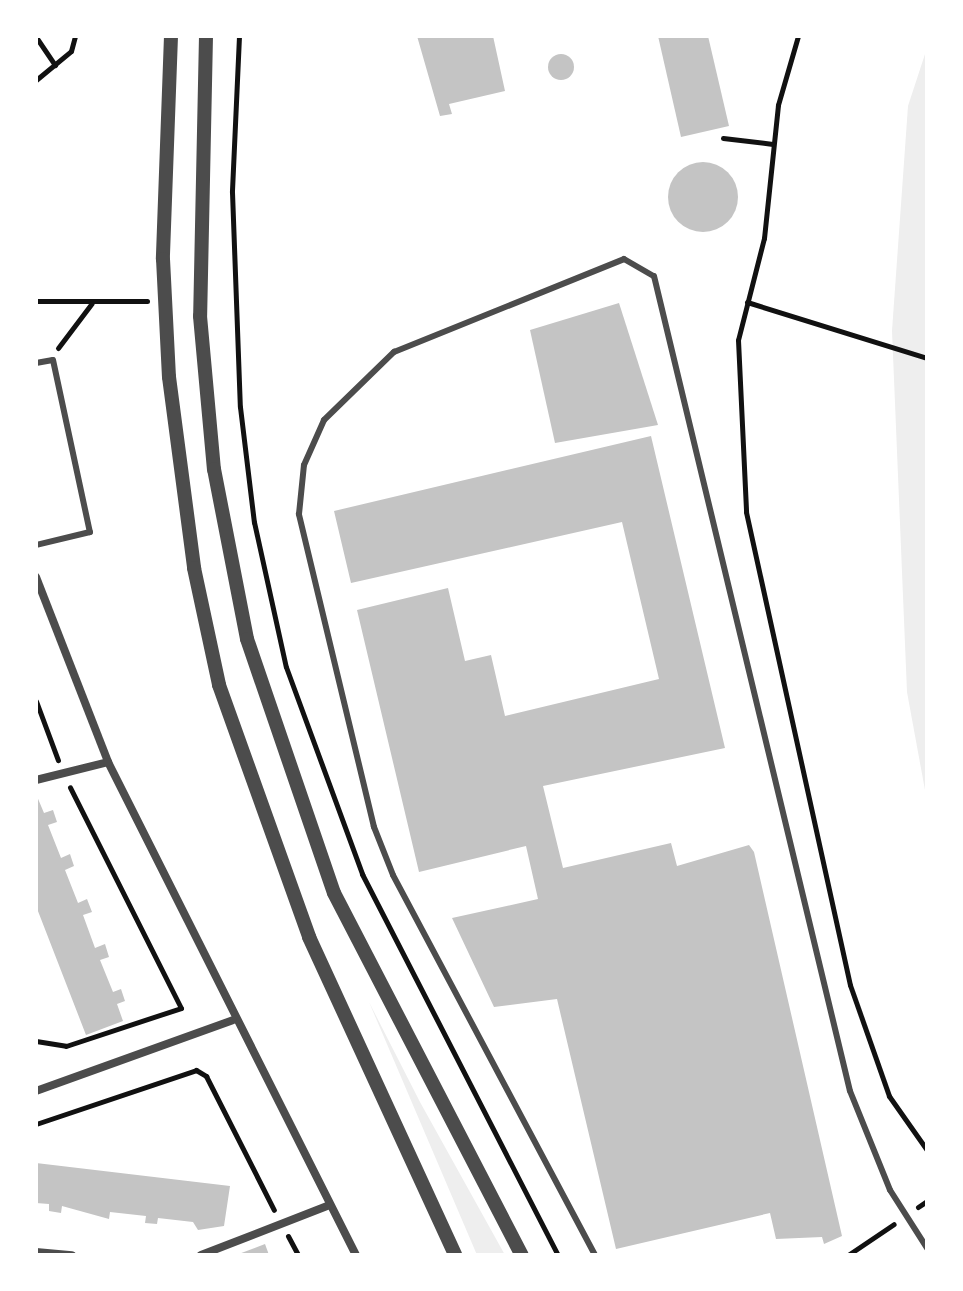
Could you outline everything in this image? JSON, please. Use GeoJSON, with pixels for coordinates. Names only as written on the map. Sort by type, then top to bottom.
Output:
{"type":"FeatureCollection","features":[{"type":"Feature","properties":{"kind":"street"},"geometry":{"type":"LineString","coordinates":[[171,36],[163,246],[169,377],[192,553],[219,685],[309,937],[455,1255]]}},
{"type":"Feature","properties":{"kind":"street"},"geometry":{"type":"LineString","coordinates":[[206,36],[200,316],[214,469],[247,639],[334,893],[522,1255]]}},
{"type":"Feature","properties":{"kind":"street"},"geometry":{"type":"LineString","coordinates":[[36,577],[108,762],[233,1020],[356,1255]]}},
{"type":"Feature","properties":{"kind":"street"},"geometry":{"type":"LineString","coordinates":[[36,780],[62,770],[108,762]]}},
{"type":"Feature","properties":{"kind":"street"},"geometry":{"type":"LineString","coordinates":[[36,1091],[233,1020]]}},
{"type":"Feature","properties":{"kind":"street"},"geometry":{"type":"LineString","coordinates":[[201,1255],[330,1205]]}},
{"type":"Feature","properties":{"kind":"street"},"geometry":{"type":"LineString","coordinates":[[36,1252],[72,1255]]}},
{"type":"Feature","properties":{"kind":"lane"},"geometry":{"type":"LineString","coordinates":[[595,1255],[393,875],[374,827],[299,514],[304,465],[324,420],[394,352],[624,259],[654,276],[850,1091],[905,1217],[927,1248]]}},
{"type":"Feature","properties":{"kind":"lane"},"geometry":{"type":"LineString","coordinates":[[36,363],[53,360],[90,532],[36,545]]}},
{"type":"Feature","properties":{"kind":"path"},"geometry":{"type":"LineString","coordinates":[[36,80],[71,51],[75,36]]}},
{"type":"Feature","properties":{"kind":"path"},"geometry":{"type":"LineString","coordinates":[[798,36],[773,144],[764,238],[738,340],[746,512],[850,985],[889,1096],[927,1150]]}},
{"type":"Feature","properties":{"kind":"path"},"geometry":{"type":"LineString","coordinates":[[36,37],[55,65]]}},
{"type":"Feature","properties":{"kind":"path"},"geometry":{"type":"LineString","coordinates":[[723,138],[773,144]]}},
{"type":"Feature","properties":{"kind":"path"},"geometry":{"type":"LineString","coordinates":[[222,298],[234,298]]}},
{"type":"Feature","properties":{"kind":"path"},"geometry":{"type":"LineString","coordinates":[[36,301],[107,303]]}},
{"type":"Feature","properties":{"kind":"path"},"geometry":{"type":"LineString","coordinates":[[747,302],[927,358]]}},
{"type":"Feature","properties":{"kind":"path"},"geometry":{"type":"LineString","coordinates":[[53,360],[92,303]]}},
{"type":"Feature","properties":{"kind":"path"},"geometry":{"type":"LineString","coordinates":[[36,701],[62,770],[181,1008],[66,1046],[38,1043]]}},
{"type":"Feature","properties":{"kind":"path"},"geometry":{"type":"LineString","coordinates":[[36,1124],[196,1070],[206,1076],[298,1255]]}},
{"type":"Feature","properties":{"kind":"path"},"geometry":{"type":"LineString","coordinates":[[848,1255],[927,1201]]}},
{"type":"Feature","properties":{"kind":"shaded area"},"geometry":{"type":"Polygon","coordinates":[[[927,48],[927,801],[907,692],[892,331],[908,106],[927,48]]]}},
{"type":"Feature","properties":{"kind":"shaded area"},"geometry":{"type":"Polygon","coordinates":[[[369,1002],[420,1102],[505,1255],[477,1255],[369,1002]]]}},
{"type":"Feature","properties":{"kind":"building"},"geometry":{"type":"Polygon","coordinates":[[[417,36],[493,36],[505,91],[449,104],[452,114],[440,116],[417,36]]]}},
{"type":"Feature","properties":{"kind":"building"},"geometry":{"type":"Polygon","coordinates":[[[658,36],[708,36],[729,126],[681,137],[658,36]]]}},
{"type":"Feature","properties":{"kind":"building"},"geometry":{"type":"Polygon","coordinates":[[[561,54],[570,58],[574,67],[570,76],[561,80],[552,76],[548,67],[552,58],[561,54]]]}},
{"type":"Feature","properties":{"kind":"building"},"geometry":{"type":"Polygon","coordinates":[[[696,162],[710,162],[732,177],[738,197],[736,210],[728,222],[710,232],[696,232],[674,217],[668,204],[668,190],[683,168],[696,162]]]}},
{"type":"Feature","properties":{"kind":"building"},"geometry":{"type":"Polygon","coordinates":[[[619,303],[658,425],[555,443],[530,330],[619,303]]]}},
{"type":"Feature","properties":{"kind":"building"},"geometry":{"type":"Polygon","coordinates":[[[651,436],[725,748],[543,786],[563,868],[671,843],[677,866],[749,845],[754,852],[842,1236],[824,1244],[822,1237],[776,1239],[770,1213],[616,1249],[557,999],[494,1007],[452,918],[538,899],[526,846],[419,872],[357,610],[448,588],[465,661],[491,655],[505,716],[659,679],[622,522],[351,583],[334,511],[651,436]]]}},
{"type":"Feature","properties":{"kind":"building"},"geometry":{"type":"Polygon","coordinates":[[[36,794],[44,813],[53,810],[57,822],[48,825],[61,858],[70,854],[74,866],[65,870],[78,903],[87,899],[92,912],[83,915],[95,948],[105,944],[109,957],[100,960],[113,992],[121,989],[125,1001],[117,1004],[123,1021],[86,1035],[36,906],[36,794]]]}},
{"type":"Feature","properties":{"kind":"building"},"geometry":{"type":"Polygon","coordinates":[[[36,1163],[230,1186],[224,1226],[198,1230],[193,1222],[158,1218],[157,1224],[145,1223],[146,1216],[110,1212],[109,1219],[62,1206],[61,1213],[49,1211],[49,1204],[36,1203],[36,1163]]]}},
{"type":"Feature","properties":{"kind":"building"},"geometry":{"type":"Polygon","coordinates":[[[265,1244],[269,1255],[236,1255],[265,1244]]]}}]}
